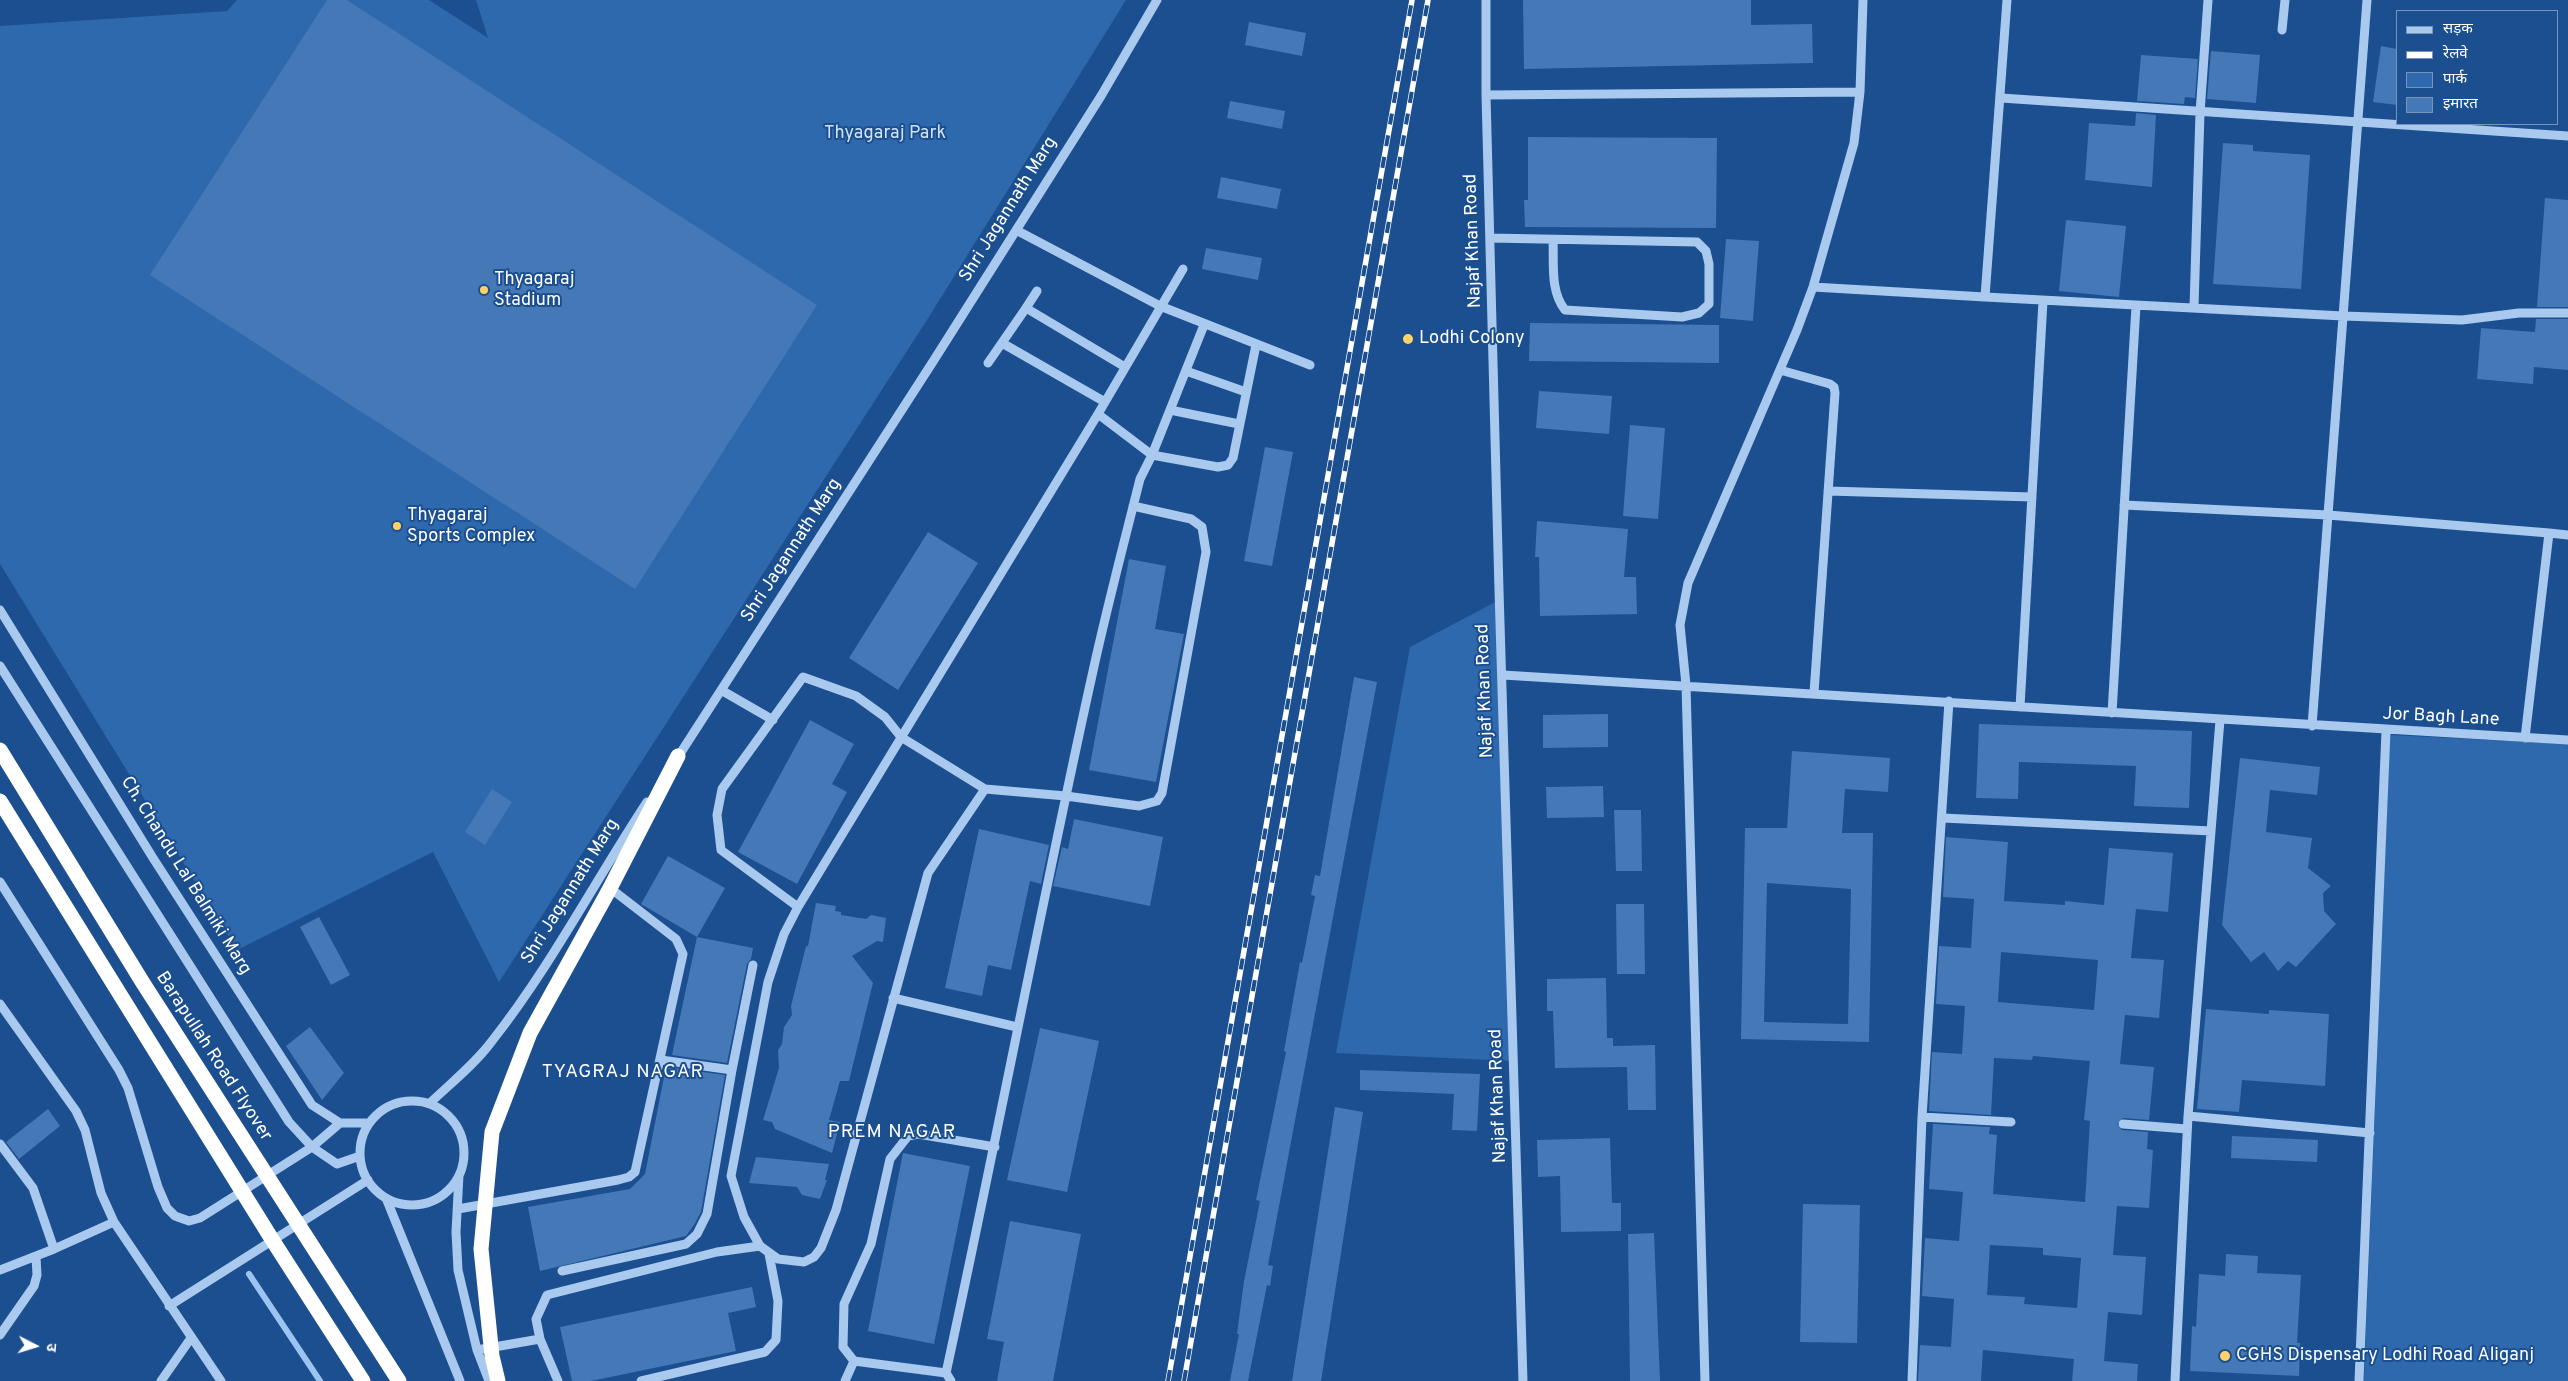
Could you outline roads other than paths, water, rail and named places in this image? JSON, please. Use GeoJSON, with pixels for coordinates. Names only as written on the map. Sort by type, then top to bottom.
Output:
{"type":"FeatureCollection","features":[{"type":"Feature","properties":{"kind":"highway","name":"Barapullah Road Flyover"},"geometry":{"type":"LineString","coordinates":[[0,750],[143,983],[399,1381]]}},
{"type":"Feature","properties":{"kind":"highway"},"geometry":{"type":"LineString","coordinates":[[498,1381],[492,1356],[481,1249],[492,1132],[530,1033],[609,890],[678,756]]}},
{"type":"Feature","properties":{"kind":"highway"},"geometry":{"type":"LineString","coordinates":[[0,802],[273,1241],[363,1381]]}},
{"type":"Feature","properties":{"kind":"street","name":"Shri Jagannath Marg"},"geometry":{"type":"LineString","coordinates":[[430,1103],[491,1043],[547,963],[608,860],[721,690],[1101,96],[1157,0]]}},
{"type":"Feature","properties":{"kind":"street","name":"Najaf Khan Road"},"geometry":{"type":"LineString","coordinates":[[1486,0],[1486,95],[1523,1381]]}},
{"type":"Feature","properties":{"kind":"street"},"geometry":{"type":"LineString","coordinates":[[1704,1381],[1686,686],[1680,624],[1688,584],[1780,370],[1813,287],[1854,143],[1860,92],[1863,0]]}},
{"type":"Feature","properties":{"kind":"street"},"geometry":{"type":"LineString","coordinates":[[1985,297],[2007,0]]}},
{"type":"Feature","properties":{"kind":"street"},"geometry":{"type":"LineString","coordinates":[[2194,307],[2200,113],[2208,0]]}},
{"type":"Feature","properties":{"kind":"street"},"geometry":{"type":"LineString","coordinates":[[2282,30],[2285,0]]}},
{"type":"Feature","properties":{"kind":"street"},"geometry":{"type":"LineString","coordinates":[[2312,726],[2367,0]]}},
{"type":"Feature","properties":{"kind":"street"},"geometry":{"type":"LineString","coordinates":[[1486,95],[1860,92]]}},
{"type":"Feature","properties":{"kind":"street"},"geometry":{"type":"LineString","coordinates":[[2001,98],[2200,113],[2396,124]]}},
{"type":"Feature","properties":{"kind":"street"},"geometry":{"type":"LineString","coordinates":[[2404,125],[2568,136]]}},
{"type":"Feature","properties":{"kind":"street"},"geometry":{"type":"LineString","coordinates":[[1016,230],[1160,306],[1204,325],[1310,365]]}},
{"type":"Feature","properties":{"kind":"street"},"geometry":{"type":"LineString","coordinates":[[1490,238],[1697,242],[1706,251],[1709,264],[1708,304],[1699,312],[1682,317],[1565,310],[1557,300],[1554,280],[1553,240]]}},
{"type":"Feature","properties":{"kind":"street"},"geometry":{"type":"LineString","coordinates":[[985,789],[928,873],[836,1210],[821,1248],[814,1257],[804,1262],[778,1259],[768,1254],[760,1246],[744,1217],[731,1176],[768,982],[784,934],[798,907],[1098,414],[1183,269]]}},
{"type":"Feature","properties":{"kind":"street"},"geometry":{"type":"LineString","coordinates":[[1813,287],[2343,316],[2473,320],[2519,313],[2568,313]]}},
{"type":"Feature","properties":{"kind":"street"},"geometry":{"type":"LineString","coordinates":[[988,363],[1037,291]]}},
{"type":"Feature","properties":{"kind":"street"},"geometry":{"type":"LineString","coordinates":[[2020,707],[2043,301]]}},
{"type":"Feature","properties":{"kind":"street"},"geometry":{"type":"LineString","coordinates":[[2112,713],[2136,306]]}},
{"type":"Feature","properties":{"kind":"street"},"geometry":{"type":"LineString","coordinates":[[1026,308],[1125,367]]}},
{"type":"Feature","properties":{"kind":"street"},"geometry":{"type":"LineString","coordinates":[[995,1146],[918,1134],[908,1136],[890,1159],[871,1244],[844,1304],[842,1348],[854,1361],[948,1377],[995,1146],[1017,1028],[1093,670],[1140,479],[1152,455],[1204,325]]}},
{"type":"Feature","properties":{"kind":"street"},"geometry":{"type":"LineString","coordinates":[[1002,343],[1105,402]]}},
{"type":"Feature","properties":{"kind":"street"},"geometry":{"type":"LineString","coordinates":[[1098,414],[1152,455],[1218,467],[1228,465],[1233,458],[1256,345]]}},
{"type":"Feature","properties":{"kind":"street"},"geometry":{"type":"LineString","coordinates":[[1780,370],[1834,387],[1814,693]]}},
{"type":"Feature","properties":{"kind":"street"},"geometry":{"type":"LineString","coordinates":[[1186,371],[1246,392]]}},
{"type":"Feature","properties":{"kind":"street"},"geometry":{"type":"LineString","coordinates":[[1170,410],[1239,424]]}},
{"type":"Feature","properties":{"kind":"street"},"geometry":{"type":"LineString","coordinates":[[1828,491],[2032,497]]}},
{"type":"Feature","properties":{"kind":"street"},"geometry":{"type":"LineString","coordinates":[[2124,505],[2328,515],[2568,535]]}},
{"type":"Feature","properties":{"kind":"street"},"geometry":{"type":"LineString","coordinates":[[798,907],[721,850],[717,815],[722,789],[803,677],[856,696],[885,717],[901,737],[985,789],[1066,796],[1140,806],[1156,801],[1162,793],[1206,552],[1202,527],[1191,519],[1133,506]]}},
{"type":"Feature","properties":{"kind":"street"},"geometry":{"type":"LineString","coordinates":[[2525,738],[2549,533]]}},
{"type":"Feature","properties":{"kind":"street","name":"Ch. Chandu Lal Balmiki Marg"},"geometry":{"type":"LineString","coordinates":[[0,610],[153,858],[312,1105],[340,1123]]}},
{"type":"Feature","properties":{"kind":"street"},"geometry":{"type":"LineString","coordinates":[[0,666],[289,1122],[312,1147],[337,1164],[360,1156]]}},
{"type":"Feature","properties":{"kind":"street","name":"Jor Bagh Lane"},"geometry":{"type":"LineString","coordinates":[[1503,675],[1814,693],[2386,732],[2568,740]]}},
{"type":"Feature","properties":{"kind":"street"},"geometry":{"type":"LineString","coordinates":[[721,690],[773,720]]}},
{"type":"Feature","properties":{"kind":"street"},"geometry":{"type":"LineString","coordinates":[[1912,1381],[1922,1117],[1943,818],[1949,702]]}},
{"type":"Feature","properties":{"kind":"street"},"geometry":{"type":"LineString","coordinates":[[2174,1381],[2187,1129],[2220,720]]}},
{"type":"Feature","properties":{"kind":"street"},"geometry":{"type":"LineString","coordinates":[[2358,1381],[2386,732]]}},
{"type":"Feature","properties":{"kind":"street"},"geometry":{"type":"LineString","coordinates":[[1943,818],[2211,831]]}},
{"type":"Feature","properties":{"kind":"street"},"geometry":{"type":"LineString","coordinates":[[0,882],[119,1070],[128,1088],[158,1187],[167,1208],[175,1216],[189,1221],[200,1218],[312,1147],[340,1123],[369,1123]]}},
{"type":"Feature","properties":{"kind":"street"},"geometry":{"type":"LineString","coordinates":[[458,1209],[630,1177],[639,1164],[682,965],[682,947],[676,939],[609,890]]}},
{"type":"Feature","properties":{"kind":"street"},"geometry":{"type":"LineString","coordinates":[[562,1271],[686,1244],[697,1234],[707,1214],[732,1070],[753,966]]}},
{"type":"Feature","properties":{"kind":"street"},"geometry":{"type":"LineString","coordinates":[[893,998],[1017,1028]]}},
{"type":"Feature","properties":{"kind":"street"},"geometry":{"type":"LineString","coordinates":[[0,1004],[76,1111],[85,1130],[101,1193],[114,1222],[221,1381]]}},
{"type":"Feature","properties":{"kind":"street"},"geometry":{"type":"LineString","coordinates":[[661,1060],[732,1070]]}},
{"type":"Feature","properties":{"kind":"street"},"geometry":{"type":"LineString","coordinates":[[460,1175],[450,1189],[436,1200],[419,1205],[402,1204],[386,1198],[372,1187],[363,1172],[360,1156],[362,1138],[369,1123],[381,1110],[396,1102],[414,1100],[430,1103],[446,1112],[457,1125],[463,1141],[464,1158],[460,1175],[456,1232],[458,1270],[477,1350],[490,1381]]}},
{"type":"Feature","properties":{"kind":"street"},"geometry":{"type":"LineString","coordinates":[[2188,1116],[2370,1134]]}},
{"type":"Feature","properties":{"kind":"street"},"geometry":{"type":"LineString","coordinates":[[1922,1117],[2011,1122]]}},
{"type":"Feature","properties":{"kind":"street"},"geometry":{"type":"LineString","coordinates":[[2123,1124],[2187,1129]]}},
{"type":"Feature","properties":{"kind":"street"},"geometry":{"type":"LineString","coordinates":[[0,1144],[33,1188],[54,1250]]}},
{"type":"Feature","properties":{"kind":"street"},"geometry":{"type":"LineString","coordinates":[[169,1306],[368,1180]]}},
{"type":"Feature","properties":{"kind":"street"},"geometry":{"type":"LineString","coordinates":[[386,1198],[460,1381]]}},
{"type":"Feature","properties":{"kind":"street"},"geometry":{"type":"LineString","coordinates":[[0,1270],[54,1250],[114,1222]]}},
{"type":"Feature","properties":{"kind":"street"},"geometry":{"type":"LineString","coordinates":[[558,1381],[540,1339],[536,1319],[548,1294],[717,1252],[760,1246]]}},
{"type":"Feature","properties":{"kind":"street"},"geometry":{"type":"LineString","coordinates":[[641,1381],[764,1352],[776,1340],[778,1301],[768,1254]]}},
{"type":"Feature","properties":{"kind":"street"},"geometry":{"type":"LineString","coordinates":[[0,1335],[34,1286],[37,1275],[36,1256]]}},
{"type":"Feature","properties":{"kind":"street"},"geometry":{"type":"LineString","coordinates":[[161,1381],[191,1338]]}},
{"type":"Feature","properties":{"kind":"street"},"geometry":{"type":"LineString","coordinates":[[477,1350],[540,1339]]}},
{"type":"Feature","properties":{"kind":"street"},"geometry":{"type":"LineString","coordinates":[[845,1381],[854,1361]]}},
{"type":"Feature","properties":{"kind":"waterway"},"geometry":{"type":"LineString","coordinates":[[249,1274],[320,1381]]}},
{"type":"Feature","properties":{"kind":"railway"},"geometry":{"type":"LineString","coordinates":[[1168,1381],[1412,0]]}},
{"type":"Feature","properties":{"kind":"railway"},"geometry":{"type":"LineString","coordinates":[[1184,1381],[1428,0]]}},
{"type":"Feature","properties":{"kind":"place","name":"Thyagaraj Stadium"},"geometry":{"type":"Point","coordinates":[484,290]}},
{"type":"Feature","properties":{"kind":"place","name":"Lodhi Colony"},"geometry":{"type":"Point","coordinates":[1408,339]}},
{"type":"Feature","properties":{"kind":"place","name":"Thyagaraj Sports Complex"},"geometry":{"type":"Point","coordinates":[397,526]}},
{"type":"Feature","properties":{"kind":"place","name":"CGHS Dispensary Lodhi Road Aliganj"},"geometry":{"type":"Point","coordinates":[2225,1356]}},
{"type":"Feature","properties":{"kind":"district","name":"TYAGRAJ NAGAR"},"geometry":{"type":"Point","coordinates":[623,1073]}},
{"type":"Feature","properties":{"kind":"district","name":"PREM NAGAR"},"geometry":{"type":"Point","coordinates":[892,1133]}},
{"type":"Feature","properties":{"kind":"park label","name":"Thyagaraj Park"},"geometry":{"type":"Point","coordinates":[885,134]}}]}
